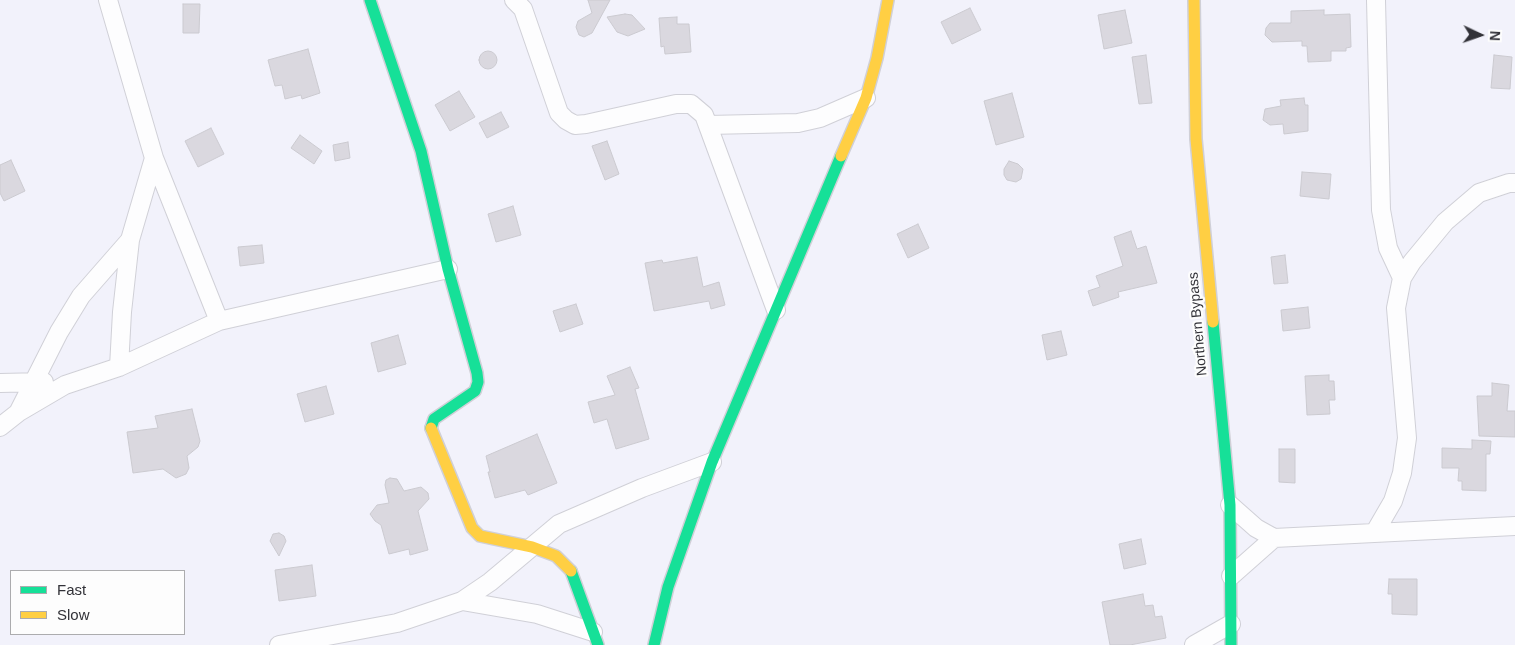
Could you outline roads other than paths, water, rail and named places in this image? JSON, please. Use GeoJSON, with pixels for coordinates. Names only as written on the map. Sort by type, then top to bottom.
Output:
{"type":"FeatureCollection","features":[{"type":"Feature","properties":{"kind":"street"},"geometry":{"type":"LineString","coordinates":[[108,0],[154,158],[219,321]]}},
{"type":"Feature","properties":{"kind":"street"},"geometry":{"type":"LineString","coordinates":[[370,0],[422,151],[448,269],[478,382],[475,391],[434,419],[431,430],[472,528],[480,536],[532,547],[556,556],[573,573],[595,638]]}},
{"type":"Feature","properties":{"kind":"street"},"geometry":{"type":"LineString","coordinates":[[514,0],[523,9],[559,113],[566,120],[575,125],[586,124],[676,104],[691,104],[704,115],[776,310]]}},
{"type":"Feature","properties":{"kind":"street"},"geometry":{"type":"LineString","coordinates":[[654,645],[668,587],[712,462],[866,98],[877,58],[888,0]]}},
{"type":"Feature","properties":{"kind":"street","name":"Northern Bypass"},"geometry":{"type":"LineString","coordinates":[[1194,0],[1196,139],[1230,506],[1232,645]]}},
{"type":"Feature","properties":{"kind":"street"},"geometry":{"type":"LineString","coordinates":[[1376,0],[1381,210],[1388,248],[1402,278]]}},
{"type":"Feature","properties":{"kind":"street"},"geometry":{"type":"LineString","coordinates":[[708,125],[798,124],[820,118],[866,98]]}},
{"type":"Feature","properties":{"kind":"street"},"geometry":{"type":"LineString","coordinates":[[120,367],[122,312],[130,240],[154,158]]}},
{"type":"Feature","properties":{"kind":"street"},"geometry":{"type":"LineString","coordinates":[[1376,532],[1393,502],[1402,473],[1407,438],[1396,308],[1402,278],[1412,262],[1446,222],[1479,193],[1509,183],[1515,183]]}},
{"type":"Feature","properties":{"kind":"street"},"geometry":{"type":"LineString","coordinates":[[19,412],[59,332],[81,296],[130,240]]}},
{"type":"Feature","properties":{"kind":"street"},"geometry":{"type":"LineString","coordinates":[[0,427],[19,412],[65,385],[120,367],[219,321],[448,269]]}},
{"type":"Feature","properties":{"kind":"street"},"geometry":{"type":"LineString","coordinates":[[0,383],[36,381],[65,385]]}},
{"type":"Feature","properties":{"kind":"street"},"geometry":{"type":"LineString","coordinates":[[279,645],[397,623],[462,601],[490,582],[559,524],[642,488],[712,462]]}},
{"type":"Feature","properties":{"kind":"street"},"geometry":{"type":"LineString","coordinates":[[1230,506],[1256,528],[1274,538],[1515,526]]}},
{"type":"Feature","properties":{"kind":"street"},"geometry":{"type":"LineString","coordinates":[[1231,576],[1274,538]]}},
{"type":"Feature","properties":{"kind":"street"},"geometry":{"type":"LineString","coordinates":[[462,601],[537,614],[595,638]]}},
{"type":"Feature","properties":{"kind":"street"},"geometry":{"type":"LineString","coordinates":[[1194,645],[1231,624]]}}]}
